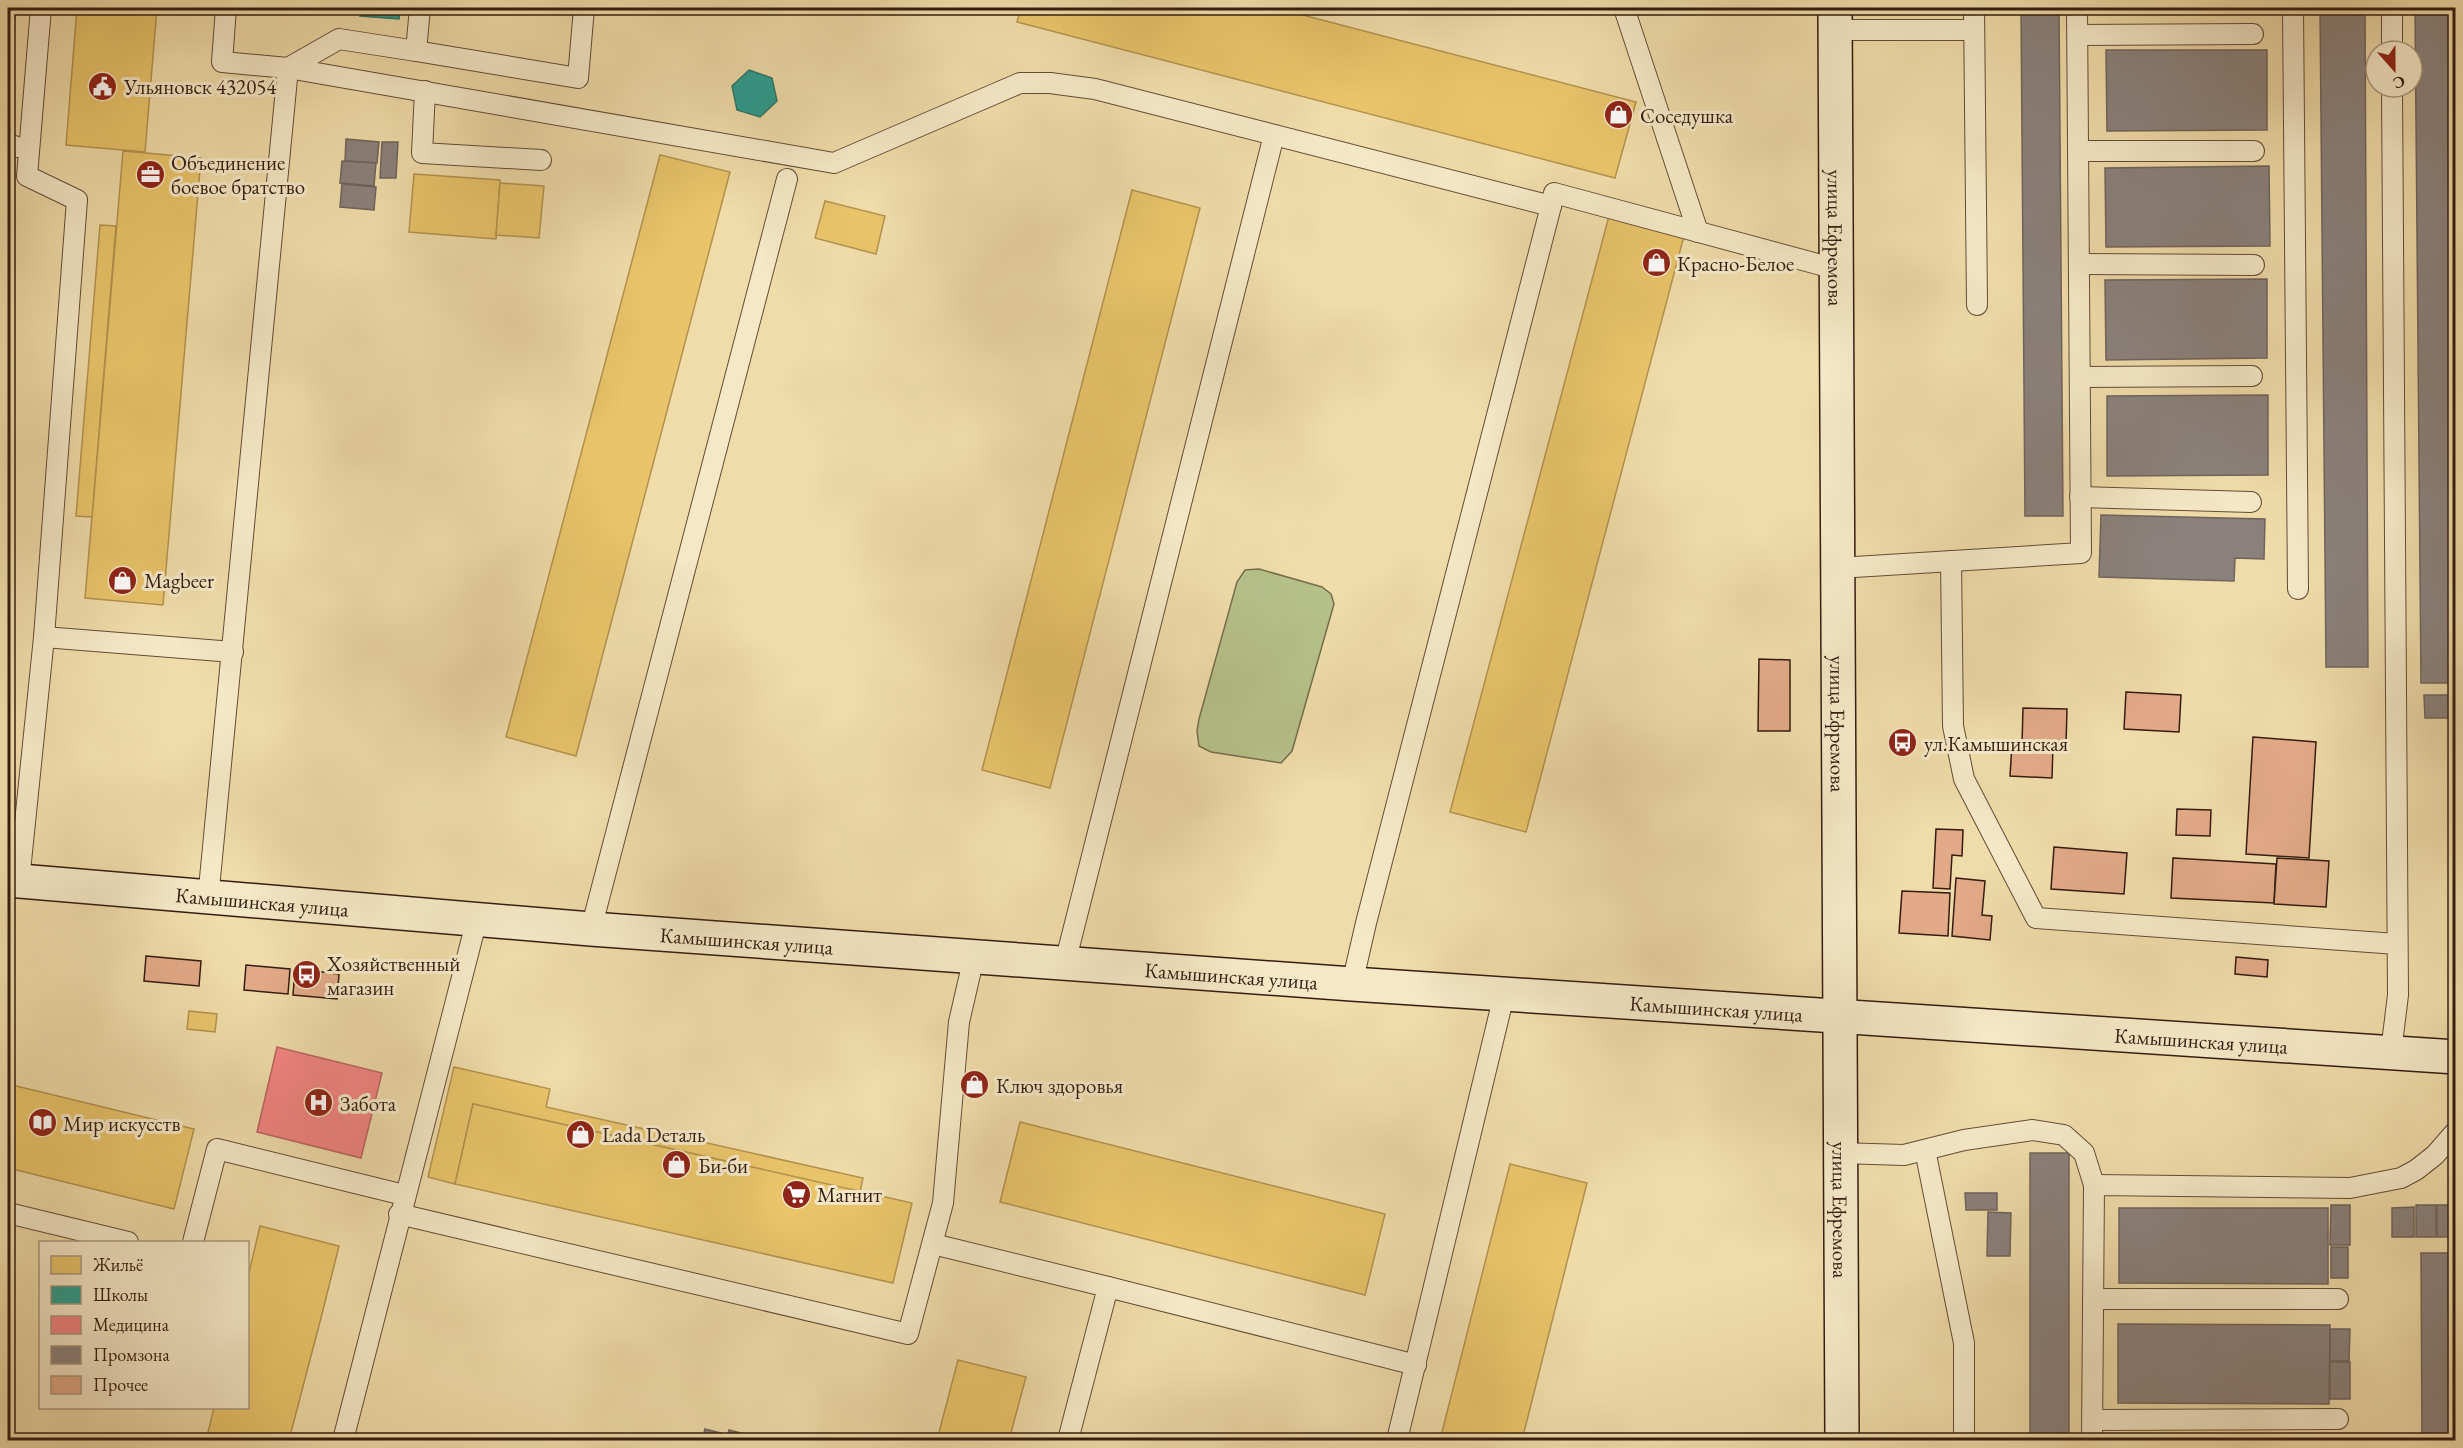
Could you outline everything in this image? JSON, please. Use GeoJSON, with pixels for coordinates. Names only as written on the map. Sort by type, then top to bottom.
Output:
{"type":"FeatureCollection","features":[{"type":"Feature","properties":{"kind":"street","name":"улица Ефремова"},"geometry":{"type":"LineString","coordinates":[[1835,19],[1842,1440]]}},
{"type":"Feature","properties":{"kind":"street","name":"Камышинская улица"},"geometry":{"type":"LineString","coordinates":[[13,880],[591,929],[974,957],[1504,995],[2456,1057]]}},
{"type":"Feature","properties":{"kind":"lane"},"geometry":{"type":"LineString","coordinates":[[13,880],[44,637],[77,200],[27,176],[41,8]]}},
{"type":"Feature","properties":{"kind":"lane"},"geometry":{"type":"LineString","coordinates":[[226,8],[222,62],[288,68],[834,163],[1020,83],[1050,83],[1095,89],[1551,206]]}},
{"type":"Feature","properties":{"kind":"lane"},"geometry":{"type":"LineString","coordinates":[[416,51],[420,8]]}},
{"type":"Feature","properties":{"kind":"lane"},"geometry":{"type":"LineString","coordinates":[[288,68],[339,39],[578,78],[584,8]]}},
{"type":"Feature","properties":{"kind":"lane"},"geometry":{"type":"LineString","coordinates":[[1624,8],[1698,231]]}},
{"type":"Feature","properties":{"kind":"lane"},"geometry":{"type":"LineString","coordinates":[[1974,8],[1977,305]]}},
{"type":"Feature","properties":{"kind":"lane"},"geometry":{"type":"LineString","coordinates":[[1838,568],[2081,553],[2077,8]]}},
{"type":"Feature","properties":{"kind":"lane"},"geometry":{"type":"LineString","coordinates":[[2293,8],[2298,590]]}},
{"type":"Feature","properties":{"kind":"lane"},"geometry":{"type":"LineString","coordinates":[[2392,8],[2392,39]]}},
{"type":"Feature","properties":{"kind":"lane"},"geometry":{"type":"LineString","coordinates":[[1835,19],[1974,30]]}},
{"type":"Feature","properties":{"kind":"lane"},"geometry":{"type":"LineString","coordinates":[[2078,35],[2253,34]]}},
{"type":"Feature","properties":{"kind":"lane"},"geometry":{"type":"LineString","coordinates":[[208,898],[288,68]]}},
{"type":"Feature","properties":{"kind":"lane"},"geometry":{"type":"LineString","coordinates":[[425,91],[422,153],[541,160]]}},
{"type":"Feature","properties":{"kind":"lane"},"geometry":{"type":"LineString","coordinates":[[2391,1052],[2398,995],[2392,99]]}},
{"type":"Feature","properties":{"kind":"lane"},"geometry":{"type":"LineString","coordinates":[[1065,963],[1274,135]]}},
{"type":"Feature","properties":{"kind":"lane"},"geometry":{"type":"LineString","coordinates":[[2078,151],[2254,151]]}},
{"type":"Feature","properties":{"kind":"lane"},"geometry":{"type":"LineString","coordinates":[[591,929],[787,179]]}},
{"type":"Feature","properties":{"kind":"lane"},"geometry":{"type":"LineString","coordinates":[[1352,984],[1554,193],[1836,269]]}},
{"type":"Feature","properties":{"kind":"lane"},"geometry":{"type":"LineString","coordinates":[[2079,264],[2254,266]]}},
{"type":"Feature","properties":{"kind":"lane"},"geometry":{"type":"LineString","coordinates":[[2080,377],[2252,376]]}},
{"type":"Feature","properties":{"kind":"lane"},"geometry":{"type":"LineString","coordinates":[[2080,497],[2251,502]]}},
{"type":"Feature","properties":{"kind":"lane"},"geometry":{"type":"LineString","coordinates":[[1951,561],[1953,726],[1964,779],[2036,918],[2397,944]]}},
{"type":"Feature","properties":{"kind":"lane"},"geometry":{"type":"LineString","coordinates":[[44,637],[233,652]]}},
{"type":"Feature","properties":{"kind":"lane"},"geometry":{"type":"LineString","coordinates":[[343,1440],[477,919]]}},
{"type":"Feature","properties":{"kind":"lane"},"geometry":{"type":"LineString","coordinates":[[193,1241],[217,1149],[402,1205],[908,1334],[943,1203],[959,1022],[974,957]]}},
{"type":"Feature","properties":{"kind":"lane"},"geometry":{"type":"LineString","coordinates":[[1397,1440],[1504,995]]}},
{"type":"Feature","properties":{"kind":"lane"},"geometry":{"type":"LineString","coordinates":[[1840,1153],[1904,1155],[2010,1132],[2033,1130],[2064,1135],[2084,1153],[2094,1185],[2092,1440]]}},
{"type":"Feature","properties":{"kind":"lane"},"geometry":{"type":"LineString","coordinates":[[2094,1185],[2350,1188],[2401,1178],[2435,1155],[2456,1131]]}},
{"type":"Feature","properties":{"kind":"lane"},"geometry":{"type":"LineString","coordinates":[[1925,1150],[1964,1343],[1964,1440]]}},
{"type":"Feature","properties":{"kind":"lane"},"geometry":{"type":"LineString","coordinates":[[8,1213],[124,1241]]}},
{"type":"Feature","properties":{"kind":"lane"},"geometry":{"type":"LineString","coordinates":[[933,1244],[1416,1365]]}},
{"type":"Feature","properties":{"kind":"lane"},"geometry":{"type":"LineString","coordinates":[[1068,1440],[1108,1287]]}},
{"type":"Feature","properties":{"kind":"lane"},"geometry":{"type":"LineString","coordinates":[[2093,1299],[2338,1299]]}},
{"type":"Feature","properties":{"kind":"lane"},"geometry":{"type":"LineString","coordinates":[[2092,1420],[2338,1419]]}},
{"type":"Feature","properties":{"kind":"green space"},"geometry":{"type":"Polygon","coordinates":[[[1259,569],[1322,587],[1331,594],[1334,604],[1292,751],[1281,763],[1211,752],[1199,746],[1197,731],[1237,582],[1245,570],[1259,569]]]}},
{"type":"Feature","properties":{"kind":"building: Жильё"},"geometry":{"type":"Polygon","coordinates":[[[8,8],[16,8],[15,20],[8,19],[8,8]]]}},
{"type":"Feature","properties":{"kind":"building: Жильё"},"geometry":{"type":"Polygon","coordinates":[[[77,8],[157,8],[145,152],[66,145],[77,8]]]}},
{"type":"Feature","properties":{"kind":"building: Жильё"},"geometry":{"type":"Polygon","coordinates":[[[1021,8],[1276,8],[1636,102],[1615,178],[1017,22],[1021,8]]]}},
{"type":"Feature","properties":{"kind":"building: Жильё"},"geometry":{"type":"Polygon","coordinates":[[[8,33],[14,34],[8,100],[8,33]]]}},
{"type":"Feature","properties":{"kind":"building: Жильё"},"geometry":{"type":"Polygon","coordinates":[[[123,151],[201,158],[163,605],[85,598],[123,151]]]}},
{"type":"Feature","properties":{"kind":"building: Жильё"},"geometry":{"type":"Polygon","coordinates":[[[660,155],[730,172],[576,756],[506,737],[660,155]]]}},
{"type":"Feature","properties":{"kind":"building: Жильё"},"geometry":{"type":"Polygon","coordinates":[[[414,174],[500,180],[496,239],[409,232],[414,174]]]}},
{"type":"Feature","properties":{"kind":"building: Жильё"},"geometry":{"type":"Polygon","coordinates":[[[500,183],[544,186],[539,238],[496,235],[500,183]]]}},
{"type":"Feature","properties":{"kind":"building: Жильё"},"geometry":{"type":"Polygon","coordinates":[[[1132,190],[1200,208],[1050,788],[982,770],[1132,190]]]}},
{"type":"Feature","properties":{"kind":"building: Жильё"},"geometry":{"type":"Polygon","coordinates":[[[825,201],[885,216],[876,254],[815,238],[825,201]]]}},
{"type":"Feature","properties":{"kind":"building: Жильё"},"geometry":{"type":"Polygon","coordinates":[[[1609,216],[1684,236],[1526,832],[1450,812],[1609,216]]]}},
{"type":"Feature","properties":{"kind":"building: Жильё"},"geometry":{"type":"Polygon","coordinates":[[[100,225],[116,226],[92,517],[76,516],[100,225]]]}},
{"type":"Feature","properties":{"kind":"building: Жильё"},"geometry":{"type":"Polygon","coordinates":[[[189,1011],[217,1014],[215,1032],[187,1029],[189,1011]]]}},
{"type":"Feature","properties":{"kind":"building: Жильё"},"geometry":{"type":"Polygon","coordinates":[[[454,1067],[550,1089],[546,1107],[863,1178],[860,1192],[473,1104],[455,1184],[428,1177],[454,1067]]]}},
{"type":"Feature","properties":{"kind":"building: Жильё"},"geometry":{"type":"Polygon","coordinates":[[[8,1084],[194,1129],[174,1209],[8,1168],[8,1084]]]}},
{"type":"Feature","properties":{"kind":"building: Жильё"},"geometry":{"type":"Polygon","coordinates":[[[473,1104],[912,1203],[893,1283],[455,1184],[473,1104]]]}},
{"type":"Feature","properties":{"kind":"building: Жильё"},"geometry":{"type":"Polygon","coordinates":[[[1020,1122],[1385,1214],[1365,1295],[1000,1202],[1020,1122]]]}},
{"type":"Feature","properties":{"kind":"building: Жильё"},"geometry":{"type":"Polygon","coordinates":[[[1510,1164],[1587,1183],[1522,1440],[1440,1440],[1510,1164]]]}},
{"type":"Feature","properties":{"kind":"building: Жильё"},"geometry":{"type":"Polygon","coordinates":[[[260,1226],[339,1246],[289,1440],[206,1440],[214,1409],[249,1409],[249,1273],[260,1226]]]}},
{"type":"Feature","properties":{"kind":"building: Жильё"},"geometry":{"type":"Polygon","coordinates":[[[958,1360],[1026,1377],[1009,1440],[937,1440],[958,1360]]]}},
{"type":"Feature","properties":{"kind":"building: Школы"},"geometry":{"type":"Polygon","coordinates":[[[361,8],[400,8],[399,19],[360,16],[361,8]]]}},
{"type":"Feature","properties":{"kind":"building: Школы"},"geometry":{"type":"Polygon","coordinates":[[[599,8],[641,8],[640,13],[598,10],[599,8]]]}},
{"type":"Feature","properties":{"kind":"building: Школы"},"geometry":{"type":"Polygon","coordinates":[[[749,70],[772,78],[777,101],[760,117],[737,110],[732,86],[749,70]]]}},
{"type":"Feature","properties":{"kind":"building: Медицина","name":"Забота"},"geometry":{"type":"Polygon","coordinates":[[[277,1047],[382,1073],[361,1158],[257,1132],[277,1047]]]}},
{"type":"Feature","properties":{"kind":"building: Промзона"},"geometry":{"type":"Polygon","coordinates":[[[2021,8],[2059,8],[2063,516],[2025,516],[2021,8]]]}},
{"type":"Feature","properties":{"kind":"building: Промзона"},"geometry":{"type":"Polygon","coordinates":[[[2320,8],[2365,8],[2368,667],[2326,667],[2320,8]]]}},
{"type":"Feature","properties":{"kind":"building: Промзона"},"geometry":{"type":"Polygon","coordinates":[[[2415,8],[2456,8],[2456,683],[2421,683],[2416,99],[2424,99],[2424,39],[2415,39],[2415,8]]]}},
{"type":"Feature","properties":{"kind":"building: Промзона"},"geometry":{"type":"Polygon","coordinates":[[[2106,50],[2267,50],[2267,130],[2107,131],[2106,50]]]}},
{"type":"Feature","properties":{"kind":"building: Промзона"},"geometry":{"type":"Polygon","coordinates":[[[346,139],[379,142],[377,163],[345,161],[346,139]]]}},
{"type":"Feature","properties":{"kind":"building: Промзона"},"geometry":{"type":"Polygon","coordinates":[[[382,142],[398,142],[396,178],[380,178],[382,142]]]}},
{"type":"Feature","properties":{"kind":"building: Промзона"},"geometry":{"type":"Polygon","coordinates":[[[342,161],[376,163],[374,186],[340,183],[342,161]]]}},
{"type":"Feature","properties":{"kind":"building: Промзона"},"geometry":{"type":"Polygon","coordinates":[[[2269,166],[2270,246],[2106,247],[2105,168],[2269,166]]]}},
{"type":"Feature","properties":{"kind":"building: Промзона"},"geometry":{"type":"Polygon","coordinates":[[[342,184],[376,187],[374,210],[340,207],[342,184]]]}},
{"type":"Feature","properties":{"kind":"building: Промзона"},"geometry":{"type":"Polygon","coordinates":[[[2267,279],[2267,358],[2106,360],[2105,280],[2267,279]]]}},
{"type":"Feature","properties":{"kind":"building: Промзона"},"geometry":{"type":"Polygon","coordinates":[[[2268,395],[2268,475],[2107,476],[2107,396],[2268,395]]]}},
{"type":"Feature","properties":{"kind":"building: Промзона"},"geometry":{"type":"Polygon","coordinates":[[[2101,515],[2265,519],[2264,559],[2235,558],[2234,581],[2099,577],[2101,515]]]}},
{"type":"Feature","properties":{"kind":"building: Промзона"},"geometry":{"type":"Polygon","coordinates":[[[2424,695],[2456,695],[2456,718],[2425,718],[2424,695]]]}},
{"type":"Feature","properties":{"kind":"building: Промзона"},"geometry":{"type":"Polygon","coordinates":[[[2030,1153],[2069,1153],[2069,1440],[2030,1440],[2030,1153]]]}},
{"type":"Feature","properties":{"kind":"building: Промзона"},"geometry":{"type":"Polygon","coordinates":[[[1965,1193],[1997,1193],[1997,1210],[1966,1210],[1965,1193]]]}},
{"type":"Feature","properties":{"kind":"building: Промзона"},"geometry":{"type":"Polygon","coordinates":[[[2331,1205],[2350,1205],[2350,1245],[2330,1245],[2331,1205]]]}},
{"type":"Feature","properties":{"kind":"building: Промзона"},"geometry":{"type":"Polygon","coordinates":[[[2416,1205],[2436,1205],[2436,1237],[2416,1237],[2416,1205]]]}},
{"type":"Feature","properties":{"kind":"building: Промзона"},"geometry":{"type":"Polygon","coordinates":[[[2437,1205],[2456,1205],[2456,1237],[2437,1237],[2437,1205]]]}},
{"type":"Feature","properties":{"kind":"building: Промзона"},"geometry":{"type":"Polygon","coordinates":[[[2414,1207],[2414,1237],[2392,1237],[2392,1208],[2414,1207]]]}},
{"type":"Feature","properties":{"kind":"building: Промзона"},"geometry":{"type":"Polygon","coordinates":[[[2119,1208],[2328,1208],[2328,1284],[2119,1283],[2119,1208]]]}},
{"type":"Feature","properties":{"kind":"building: Промзона"},"geometry":{"type":"Polygon","coordinates":[[[1988,1212],[2011,1213],[2010,1256],[1987,1256],[1988,1212]]]}},
{"type":"Feature","properties":{"kind":"building: Промзона"},"geometry":{"type":"Polygon","coordinates":[[[2331,1247],[2348,1247],[2348,1278],[2331,1278],[2331,1247]]]}},
{"type":"Feature","properties":{"kind":"building: Промзона"},"geometry":{"type":"Polygon","coordinates":[[[2421,1253],[2456,1253],[2456,1440],[2422,1440],[2421,1253]]]}},
{"type":"Feature","properties":{"kind":"building: Промзона"},"geometry":{"type":"Polygon","coordinates":[[[2118,1324],[2330,1325],[2329,1404],[2118,1403],[2118,1324]]]}},
{"type":"Feature","properties":{"kind":"building: Промзона"},"geometry":{"type":"Polygon","coordinates":[[[2330,1329],[2350,1329],[2349,1361],[2330,1361],[2330,1329]]]}},
{"type":"Feature","properties":{"kind":"building: Промзона"},"geometry":{"type":"Polygon","coordinates":[[[2330,1362],[2350,1362],[2350,1399],[2330,1399],[2330,1362]]]}},
{"type":"Feature","properties":{"kind":"building: Промзона"},"geometry":{"type":"Polygon","coordinates":[[[705,1429],[725,1434],[723,1440],[702,1440],[705,1429]]]}},
{"type":"Feature","properties":{"kind":"building: Промзона"},"geometry":{"type":"Polygon","coordinates":[[[729,1430],[769,1440],[726,1440],[729,1430]]]}},
{"type":"Feature","properties":{"kind":"building: Прочее"},"geometry":{"type":"Polygon","coordinates":[[[1759,659],[1790,660],[1790,731],[1758,731],[1759,659]]]}},
{"type":"Feature","properties":{"kind":"building: Прочее"},"geometry":{"type":"Polygon","coordinates":[[[2126,692],[2181,695],[2179,732],[2124,729],[2126,692]]]}},
{"type":"Feature","properties":{"kind":"building: Прочее"},"geometry":{"type":"Polygon","coordinates":[[[2023,708],[2067,709],[2066,745],[2022,744],[2023,708]]]}},
{"type":"Feature","properties":{"kind":"building: Прочее"},"geometry":{"type":"Polygon","coordinates":[[[2253,737],[2316,742],[2309,858],[2246,854],[2253,737]]]}},
{"type":"Feature","properties":{"kind":"building: Прочее"},"geometry":{"type":"Polygon","coordinates":[[[2012,744],[2053,745],[2052,778],[2010,776],[2012,744]]]}},
{"type":"Feature","properties":{"kind":"building: Прочее"},"geometry":{"type":"Polygon","coordinates":[[[2177,809],[2211,810],[2210,836],[2176,835],[2177,809]]]}},
{"type":"Feature","properties":{"kind":"building: Прочее"},"geometry":{"type":"Polygon","coordinates":[[[1936,829],[1963,830],[1962,856],[1952,855],[1950,889],[1933,888],[1936,829]]]}},
{"type":"Feature","properties":{"kind":"building: Прочее"},"geometry":{"type":"Polygon","coordinates":[[[2054,847],[2127,853],[2124,894],[2051,889],[2054,847]]]}},
{"type":"Feature","properties":{"kind":"building: Прочее"},"geometry":{"type":"Polygon","coordinates":[[[2173,858],[2276,864],[2274,903],[2171,898],[2173,858]]]}},
{"type":"Feature","properties":{"kind":"building: Прочее"},"geometry":{"type":"Polygon","coordinates":[[[2277,858],[2329,861],[2326,907],[2274,904],[2277,858]]]}},
{"type":"Feature","properties":{"kind":"building: Прочее"},"geometry":{"type":"Polygon","coordinates":[[[1956,878],[1985,881],[1982,915],[1992,916],[1990,940],[1952,936],[1956,878]]]}},
{"type":"Feature","properties":{"kind":"building: Прочее"},"geometry":{"type":"Polygon","coordinates":[[[1902,891],[1950,893],[1948,936],[1899,933],[1902,891]]]}},
{"type":"Feature","properties":{"kind":"building: Прочее"},"geometry":{"type":"Polygon","coordinates":[[[146,956],[201,961],[199,986],[144,981],[146,956]]]}},
{"type":"Feature","properties":{"kind":"building: Прочее"},"geometry":{"type":"Polygon","coordinates":[[[2236,957],[2268,960],[2267,977],[2235,974],[2236,957]]]}},
{"type":"Feature","properties":{"kind":"building: Прочее"},"geometry":{"type":"Polygon","coordinates":[[[246,965],[290,969],[288,994],[244,990],[246,965]]]}},
{"type":"Feature","properties":{"kind":"building: Прочее"},"geometry":{"type":"Polygon","coordinates":[[[295,969],[339,974],[337,999],[293,995],[295,969]]]}},
{"type":"Feature","properties":{"kind":"place","name":"Ульяновск 432054"},"geometry":{"type":"Point","coordinates":[103,86]}},
{"type":"Feature","properties":{"kind":"place","name":"Соседушка"},"geometry":{"type":"Point","coordinates":[1619,115]}},
{"type":"Feature","properties":{"kind":"place","name":"Объединение боевое братство"},"geometry":{"type":"Point","coordinates":[150,174]}},
{"type":"Feature","properties":{"kind":"place","name":"Красно-Белое"},"geometry":{"type":"Point","coordinates":[1656,263]}},
{"type":"Feature","properties":{"kind":"place","name":"Magbeer"},"geometry":{"type":"Point","coordinates":[123,580]}},
{"type":"Feature","properties":{"kind":"place","name":"ул.Камышинская"},"geometry":{"type":"Point","coordinates":[1903,743]}},
{"type":"Feature","properties":{"kind":"place","name":"Хозяйственный магазин"},"geometry":{"type":"Point","coordinates":[306,975]}},
{"type":"Feature","properties":{"kind":"place","name":"Ключ здоровья"},"geometry":{"type":"Point","coordinates":[975,1085]}},
{"type":"Feature","properties":{"kind":"place","name":"Забота"},"geometry":{"type":"Point","coordinates":[319,1103]}},
{"type":"Feature","properties":{"kind":"place","name":"Мир искусств"},"geometry":{"type":"Point","coordinates":[42,1123]}},
{"type":"Feature","properties":{"kind":"place","name":"Lada Dеталь"},"geometry":{"type":"Point","coordinates":[581,1134]}},
{"type":"Feature","properties":{"kind":"place","name":"Би-би"},"geometry":{"type":"Point","coordinates":[677,1165]}},
{"type":"Feature","properties":{"kind":"place","name":"Магнит"},"geometry":{"type":"Point","coordinates":[796,1194]}}]}
